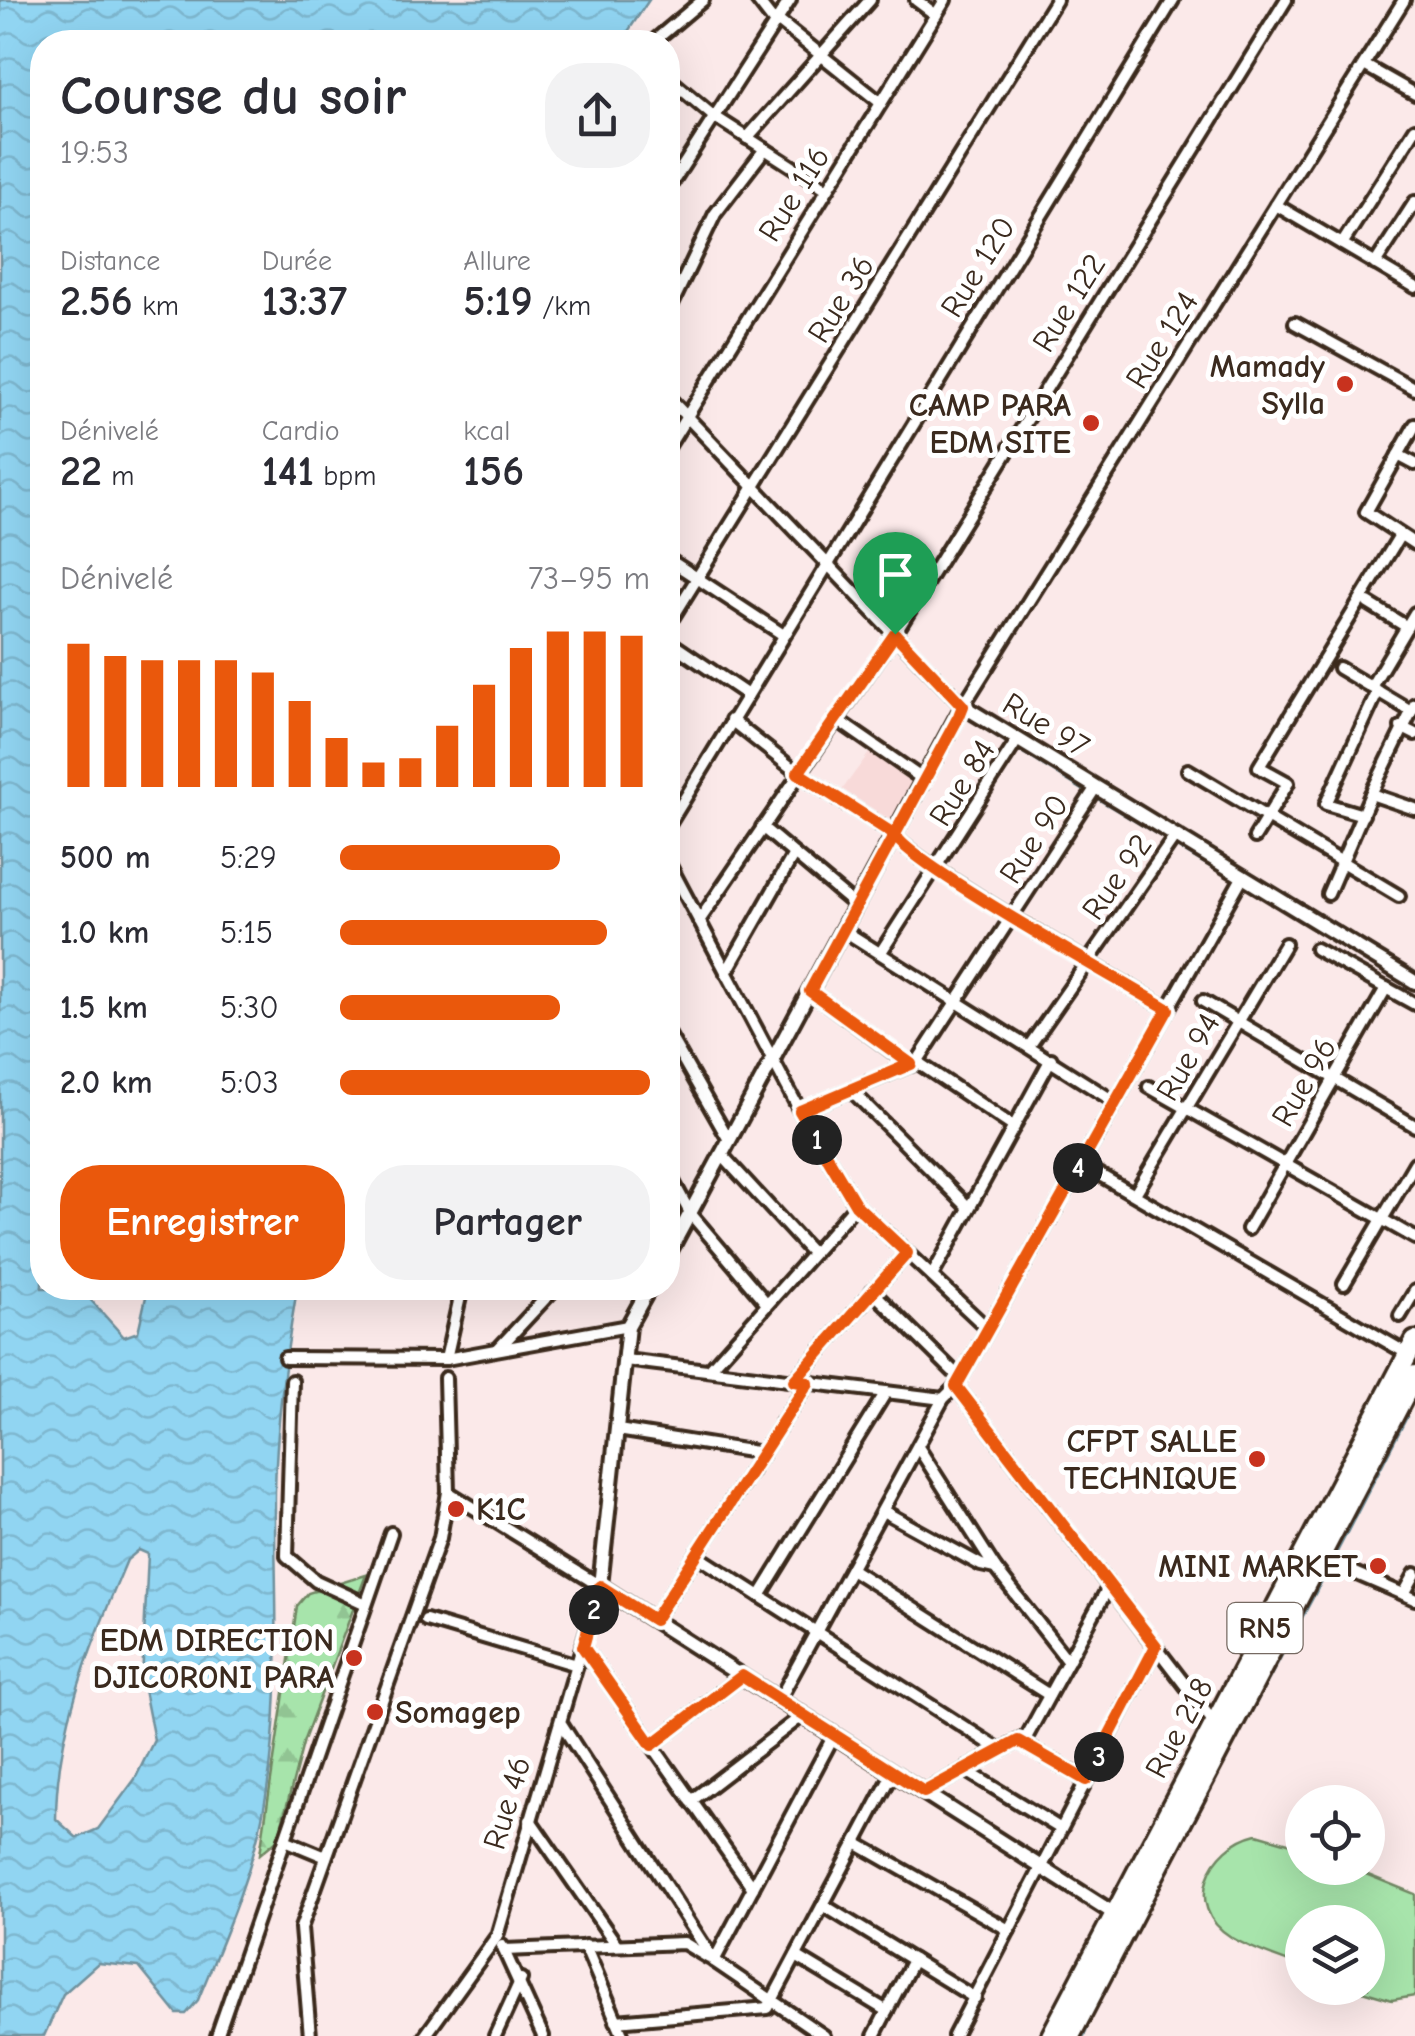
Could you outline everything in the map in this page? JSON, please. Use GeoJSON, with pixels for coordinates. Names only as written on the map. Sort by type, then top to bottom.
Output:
{"type":"FeatureCollection","features":[{"type":"Feature","properties":{"kind":"highway","name":"Rue 218"},"geometry":{"type":"LineString","coordinates":[[1051,2036],[1122,1919],[1311,1553],[1412,1347]]}},
{"type":"Feature","properties":{"kind":"highway","name":"Rue 218"},"geometry":{"type":"LineString","coordinates":[[1122,1919],[1216,1724],[1414,1377]]}},
{"type":"Feature","properties":{"kind":"highway","name":"RN5"},"geometry":{"type":"LineString","coordinates":[[1070,2036],[1122,1919]]}},
{"type":"Feature","properties":{"kind":"street"},"geometry":{"type":"LineString","coordinates":[[667,30],[702,0]]}},
{"type":"Feature","properties":{"kind":"street"},"geometry":{"type":"LineString","coordinates":[[757,0],[775,20],[881,103]]}},
{"type":"Feature","properties":{"kind":"street"},"geometry":{"type":"LineString","coordinates":[[680,169],[790,0]]}},
{"type":"Feature","properties":{"kind":"street"},"geometry":{"type":"LineString","coordinates":[[747,138],[870,0]]}},
{"type":"Feature","properties":{"kind":"street"},"geometry":{"type":"LineString","coordinates":[[916,0],[936,15]]}},
{"type":"Feature","properties":{"kind":"street","name":"Rue 116"},"geometry":{"type":"LineString","coordinates":[[680,425],[945,0]]}},
{"type":"Feature","properties":{"kind":"street","name":"Rue 36"},"geometry":{"type":"LineString","coordinates":[[680,606],[1056,0]]}},
{"type":"Feature","properties":{"kind":"street","name":"Rue 120"},"geometry":{"type":"LineString","coordinates":[[680,806],[826,561],[1173,0]]}},
{"type":"Feature","properties":{"kind":"street","name":"Rue 122"},"geometry":{"type":"LineString","coordinates":[[699,921],[895,634],[1286,0]]}},
{"type":"Feature","properties":{"kind":"street"},"geometry":{"type":"LineString","coordinates":[[1403,2],[1415,11]]}},
{"type":"Feature","properties":{"kind":"street","name":"Rue 124"},"geometry":{"type":"LineString","coordinates":[[963,706],[1403,2]]}},
{"type":"Feature","properties":{"kind":"street"},"geometry":{"type":"LineString","coordinates":[[1364,65],[1415,94]]}},
{"type":"Feature","properties":{"kind":"street"},"geometry":{"type":"LineString","coordinates":[[680,88],[712,115],[827,189]]}},
{"type":"Feature","properties":{"kind":"street"},"geometry":{"type":"LineString","coordinates":[[1342,244],[1415,129]]}},
{"type":"Feature","properties":{"kind":"street"},"geometry":{"type":"LineString","coordinates":[[680,287],[715,214],[764,149]]}},
{"type":"Feature","properties":{"kind":"street"},"geometry":{"type":"LineString","coordinates":[[1375,264],[1415,202]]}},
{"type":"Feature","properties":{"kind":"street"},"geometry":{"type":"LineString","coordinates":[[1276,205],[1415,287]]}},
{"type":"Feature","properties":{"kind":"street"},"geometry":{"type":"LineString","coordinates":[[1295,322],[1415,389]]}},
{"type":"Feature","properties":{"kind":"street","name":"Rue 97"},"geometry":{"type":"LineString","coordinates":[[680,409],[963,706],[1018,739],[1093,793],[1172,841],[1243,876],[1415,982]]}},
{"type":"Feature","properties":{"kind":"street"},"geometry":{"type":"LineString","coordinates":[[1407,539],[1366,512],[1415,425]]}},
{"type":"Feature","properties":{"kind":"street"},"geometry":{"type":"LineString","coordinates":[[1398,454],[1415,464]]}},
{"type":"Feature","properties":{"kind":"street"},"geometry":{"type":"LineString","coordinates":[[1255,837],[1288,783],[1259,767],[1415,525]]}},
{"type":"Feature","properties":{"kind":"street"},"geometry":{"type":"LineString","coordinates":[[680,567],[782,634]]}},
{"type":"Feature","properties":{"kind":"street"},"geometry":{"type":"LineString","coordinates":[[1368,603],[1406,627]]}},
{"type":"Feature","properties":{"kind":"street"},"geometry":{"type":"LineString","coordinates":[[1364,815],[1326,804],[1374,689],[1415,613]]}},
{"type":"Feature","properties":{"kind":"street"},"geometry":{"type":"LineString","coordinates":[[680,649],[746,694]]}},
{"type":"Feature","properties":{"kind":"street"},"geometry":{"type":"LineString","coordinates":[[1328,894],[1413,707],[1339,668]]}},
{"type":"Feature","properties":{"kind":"street"},"geometry":{"type":"LineString","coordinates":[[680,1232],[963,706]]}},
{"type":"Feature","properties":{"kind":"street"},"geometry":{"type":"LineString","coordinates":[[836,719],[924,780]]}},
{"type":"Feature","properties":{"kind":"street"},"geometry":{"type":"LineString","coordinates":[[731,720],[798,773],[895,835],[899,842],[938,868],[1168,1009]]}},
{"type":"Feature","properties":{"kind":"street"},"geometry":{"type":"LineString","coordinates":[[1401,727],[1415,734]]}},
{"type":"Feature","properties":{"kind":"street","name":"Rue 84"},"geometry":{"type":"LineString","coordinates":[[882,952],[1018,739]]}},
{"type":"Feature","properties":{"kind":"street"},"geometry":{"type":"LineString","coordinates":[[1188,770],[1399,896]]}},
{"type":"Feature","properties":{"kind":"street","name":"Rue 90"},"geometry":{"type":"LineString","coordinates":[[914,1063],[1093,793]]}},
{"type":"Feature","properties":{"kind":"street"},"geometry":{"type":"LineString","coordinates":[[1371,794],[1415,810]]}},
{"type":"Feature","properties":{"kind":"street"},"geometry":{"type":"LineString","coordinates":[[762,827],[856,906]]}},
{"type":"Feature","properties":{"kind":"street","name":"Rue 92"},"geometry":{"type":"LineString","coordinates":[[1030,1045],[1172,841]]}},
{"type":"Feature","properties":{"kind":"street"},"geometry":{"type":"LineString","coordinates":[[726,973],[794,854]]}},
{"type":"Feature","properties":{"kind":"street"},"geometry":{"type":"LineString","coordinates":[[779,1700],[944,1400],[958,1382],[1243,876]]}},
{"type":"Feature","properties":{"kind":"street"},"geometry":{"type":"LineString","coordinates":[[680,885],[773,1062],[856,1205],[988,1329]]}},
{"type":"Feature","properties":{"kind":"street"},"geometry":{"type":"LineString","coordinates":[[843,930],[1115,1102]]}},
{"type":"Feature","properties":{"kind":"street","name":"Rue 94"},"geometry":{"type":"LineString","coordinates":[[1135,1194],[1285,944]]}},
{"type":"Feature","properties":{"kind":"street"},"geometry":{"type":"LineString","coordinates":[[1316,949],[1415,1004]]}},
{"type":"Feature","properties":{"kind":"street","name":"Rue 96"},"geometry":{"type":"LineString","coordinates":[[1248,1229],[1386,988]]}},
{"type":"Feature","properties":{"kind":"street"},"geometry":{"type":"LineString","coordinates":[[810,991],[1014,1127]]}},
{"type":"Feature","properties":{"kind":"street"},"geometry":{"type":"LineString","coordinates":[[1203,1001],[1415,1126]]}},
{"type":"Feature","properties":{"kind":"street"},"geometry":{"type":"LineString","coordinates":[[680,1054],[729,1140]]}},
{"type":"Feature","properties":{"kind":"street"},"geometry":{"type":"LineString","coordinates":[[932,1276],[1051,1059]]}},
{"type":"Feature","properties":{"kind":"street"},"geometry":{"type":"LineString","coordinates":[[800,1111],[914,1063]]}},
{"type":"Feature","properties":{"kind":"street"},"geometry":{"type":"LineString","coordinates":[[1149,1087],[1415,1238]]}},
{"type":"Feature","properties":{"kind":"street"},"geometry":{"type":"LineString","coordinates":[[851,1090],[969,1208]]}},
{"type":"Feature","properties":{"kind":"street"},"geometry":{"type":"LineString","coordinates":[[721,1154],[812,1253]]}},
{"type":"Feature","properties":{"kind":"street"},"geometry":{"type":"LineString","coordinates":[[1344,1284],[1415,1163]]}},
{"type":"Feature","properties":{"kind":"street"},"geometry":{"type":"LineString","coordinates":[[1081,1164],[1412,1347]]}},
{"type":"Feature","properties":{"kind":"street"},"geometry":{"type":"LineString","coordinates":[[680,1194],[690,1213],[767,1304]]}},
{"type":"Feature","properties":{"kind":"street"},"geometry":{"type":"LineString","coordinates":[[709,1370],[856,1205]]}},
{"type":"Feature","properties":{"kind":"street"},"geometry":{"type":"LineString","coordinates":[[794,1381],[907,1253]]}},
{"type":"Feature","properties":{"kind":"street"},"geometry":{"type":"LineString","coordinates":[[872,1291],[958,1382],[1216,1724]]}},
{"type":"Feature","properties":{"kind":"street"},"geometry":{"type":"LineString","coordinates":[[1400,1316],[1415,1291]]}},
{"type":"Feature","properties":{"kind":"street"},"geometry":{"type":"LineString","coordinates":[[446,1359],[459,1300]]}},
{"type":"Feature","properties":{"kind":"street"},"geometry":{"type":"LineString","coordinates":[[498,1350],[544,1300]]}},
{"type":"Feature","properties":{"kind":"street","name":"Rue 46"},"geometry":{"type":"LineString","coordinates":[[425,2036],[497,1936],[562,1724],[600,1586],[628,1326],[642,1300]]}},
{"type":"Feature","properties":{"kind":"street"},"geometry":{"type":"LineString","coordinates":[[285,1358],[446,1359],[628,1326]]}},
{"type":"Feature","properties":{"kind":"street"},"geometry":{"type":"LineString","coordinates":[[625,1360],[944,1400]]}},
{"type":"Feature","properties":{"kind":"street"},"geometry":{"type":"LineString","coordinates":[[310,2036],[302,1928],[440,1538],[448,1492],[445,1378]]}},
{"type":"Feature","properties":{"kind":"street"},"geometry":{"type":"LineString","coordinates":[[292,1381],[288,1556],[316,1581],[366,1604]]}},
{"type":"Feature","properties":{"kind":"street"},"geometry":{"type":"LineString","coordinates":[[654,1620],[808,1383]]}},
{"type":"Feature","properties":{"kind":"street"},"geometry":{"type":"LineString","coordinates":[[760,1596],[886,1392]]}},
{"type":"Feature","properties":{"kind":"street"},"geometry":{"type":"LineString","coordinates":[[618,1430],[762,1453]]}},
{"type":"Feature","properties":{"kind":"street"},"geometry":{"type":"LineString","coordinates":[[918,1447],[994,1568],[1068,1660]]}},
{"type":"Feature","properties":{"kind":"street"},"geometry":{"type":"LineString","coordinates":[[448,1492],[1122,1919]]}},
{"type":"Feature","properties":{"kind":"street"},"geometry":{"type":"LineString","coordinates":[[883,1511],[981,1566],[994,1568]]}},
{"type":"Feature","properties":{"kind":"street"},"geometry":{"type":"LineString","coordinates":[[217,2036],[390,1533]]}},
{"type":"Feature","properties":{"kind":"street"},"geometry":{"type":"LineString","coordinates":[[1311,1553],[1410,1596],[1415,1574]]}},
{"type":"Feature","properties":{"kind":"street"},"geometry":{"type":"LineString","coordinates":[[696,1556],[1000,1750]]}},
{"type":"Feature","properties":{"kind":"street"},"geometry":{"type":"LineString","coordinates":[[851,1570],[1049,1696]]}},
{"type":"Feature","properties":{"kind":"street"},"geometry":{"type":"LineString","coordinates":[[924,1792],[1027,1736],[1109,1586]]}},
{"type":"Feature","properties":{"kind":"street"},"geometry":{"type":"LineString","coordinates":[[426,1620],[577,1665]]}},
{"type":"Feature","properties":{"kind":"street"},"geometry":{"type":"LineString","coordinates":[[954,2036],[1156,1646]]}},
{"type":"Feature","properties":{"kind":"street"},"geometry":{"type":"LineString","coordinates":[[583,1647],[753,1888]]}},
{"type":"Feature","properties":{"kind":"street"},"geometry":{"type":"LineString","coordinates":[[652,1745],[742,1676]]}},
{"type":"Feature","properties":{"kind":"street"},"geometry":{"type":"LineString","coordinates":[[691,1801],[803,1716]]}},
{"type":"Feature","properties":{"kind":"street"},"geometry":{"type":"LineString","coordinates":[[562,1724],[714,1961]]}},
{"type":"Feature","properties":{"kind":"street"},"geometry":{"type":"LineString","coordinates":[[714,1961],[834,1735]]}},
{"type":"Feature","properties":{"kind":"street"},"geometry":{"type":"LineString","coordinates":[[1018,1741],[1086,1780]]}},
{"type":"Feature","properties":{"kind":"street"},"geometry":{"type":"LineString","coordinates":[[965,1770],[1061,1829]]}},
{"type":"Feature","properties":{"kind":"street"},"geometry":{"type":"LineString","coordinates":[[616,2021],[768,2008],[893,1773]]}},
{"type":"Feature","properties":{"kind":"street"},"geometry":{"type":"LineString","coordinates":[[530,1820],[616,1944]]}},
{"type":"Feature","properties":{"kind":"street"},"geometry":{"type":"LineString","coordinates":[[285,1840],[326,1858]]}},
{"type":"Feature","properties":{"kind":"street"},"geometry":{"type":"LineString","coordinates":[[856,1843],[1009,1930]]}},
{"type":"Feature","properties":{"kind":"street"},"geometry":{"type":"LineString","coordinates":[[823,1904],[974,1998]]}},
{"type":"Feature","properties":{"kind":"street"},"geometry":{"type":"LineString","coordinates":[[497,1936],[521,1979],[543,2036]]}},
{"type":"Feature","properties":{"kind":"street"},"geometry":{"type":"LineString","coordinates":[[504,1950],[684,1943],[824,2036]]}},
{"type":"Feature","properties":{"kind":"street"},"geometry":{"type":"LineString","coordinates":[[585,1946],[623,2036]]}},
{"type":"Feature","properties":{"kind":"street"},"geometry":{"type":"LineString","coordinates":[[796,1956],[887,2010]]}},
{"type":"Feature","properties":{"kind":"street"},"geometry":{"type":"LineString","coordinates":[[874,2036],[913,1960]]}},
{"type":"Feature","properties":{"kind":"street"},"geometry":{"type":"LineString","coordinates":[[495,2036],[521,1979]]}},
{"type":"Feature","properties":{"kind":"shaded area"},"geometry":{"type":"Polygon","coordinates":[[[869,753],[915,781],[893,825],[842,790],[869,753]]]}},
{"type":"Feature","properties":{"kind":"green space"},"geometry":{"type":"Polygon","coordinates":[[[366,1575],[304,1740],[278,1839],[260,1854],[297,1606],[308,1593],[366,1575]]]}},
{"type":"Feature","properties":{"kind":"green space"},"geometry":{"type":"Polygon","coordinates":[[[1257,1834],[1285,1842],[1285,1885],[1385,1885],[1385,1882],[1415,1894],[1415,1996],[1385,1998],[1385,1905],[1285,1905],[1285,1961],[1239,1942],[1216,1924],[1207,1909],[1208,1878],[1215,1863],[1240,1840],[1257,1834]]]}},
{"type":"Feature","properties":{"kind":"water"},"geometry":{"type":"Polygon","coordinates":[[[0,0],[649,0],[629,30],[30,30],[30,1300],[91,1300],[124,1337],[138,1332],[145,1300],[295,1300],[276,1467],[274,1733],[263,1813],[243,1884],[198,2000],[186,2014],[177,2014],[139,1967],[98,1963],[63,1994],[44,2036],[0,2036],[0,0]],[[139,1550],[127,1560],[89,1654],[69,1718],[56,1819],[77,1838],[98,1829],[135,1779],[154,1740],[142,1680],[148,1554],[139,1550]]]}},
{"type":"Feature","properties":{"kind":"waterway"},"geometry":{"type":"LineString","coordinates":[[754,495],[820,566]]}},
{"type":"Feature","properties":{"kind":"waterway"},"geometry":{"type":"LineString","coordinates":[[826,572],[889,639]]}},
{"type":"Feature","properties":{"kind":"waterway"},"geometry":{"type":"LineString","coordinates":[[894,645],[954,708]]}},
{"type":"Feature","properties":{"kind":"waterway"},"geometry":{"type":"LineString","coordinates":[[964,716],[1008,744]]}},
{"type":"Feature","properties":{"kind":"waterway"},"geometry":{"type":"LineString","coordinates":[[1015,748],[1089,794]]}},
{"type":"Feature","properties":{"kind":"waterway"},"geometry":{"type":"LineString","coordinates":[[1096,798],[1166,840]]}},
{"type":"Feature","properties":{"kind":"waterway"},"geometry":{"type":"LineString","coordinates":[[1173,845],[1210,867]]}},
{"type":"Feature","properties":{"kind":"waterway"},"geometry":{"type":"LineString","coordinates":[[1336,1554],[1407,1417]]}},
{"type":"Feature","properties":{"kind":"waterway"},"geometry":{"type":"LineString","coordinates":[[1169,1865],[1322,1581]]}},
{"type":"Feature","properties":{"kind":"waterway"},"geometry":{"type":"LineString","coordinates":[[1084,2036],[1096,2005]]}},
{"type":"Feature","properties":{"kind":"place","name":"Mamady Sylla"},"geometry":{"type":"Point","coordinates":[1345,384]}},
{"type":"Feature","properties":{"kind":"place","name":"CAMP PARA EDM SITE"},"geometry":{"type":"Point","coordinates":[1091,423]}},
{"type":"Feature","properties":{"kind":"place","name":"CFPT SALLE TECHNIQUE"},"geometry":{"type":"Point","coordinates":[1257,1459]}},
{"type":"Feature","properties":{"kind":"place","name":"K1C"},"geometry":{"type":"Point","coordinates":[456,1509]}},
{"type":"Feature","properties":{"kind":"place","name":"MINI MARKET"},"geometry":{"type":"Point","coordinates":[1378,1566]}},
{"type":"Feature","properties":{"kind":"place","name":"EDM DIRECTION DJICORONI PARA"},"geometry":{"type":"Point","coordinates":[354,1658]}},
{"type":"Feature","properties":{"kind":"place","name":"Somagep"},"geometry":{"type":"Point","coordinates":[375,1712]}},
{"type":"Feature","properties":{"kind":"route"},"geometry":{"type":"LineString","coordinates":[[895,634],[798,773],[895,835],[899,842],[1013,916],[1168,1009],[956,1386],[1156,1646],[1086,1780],[1018,1741],[924,1792],[742,1676],[652,1745],[583,1647],[600,1586],[654,1620],[808,1383],[794,1381],[907,1253],[856,1205],[800,1111],[911,1064],[810,991],[895,835],[959,716],[963,706],[895,634]]}}]}
